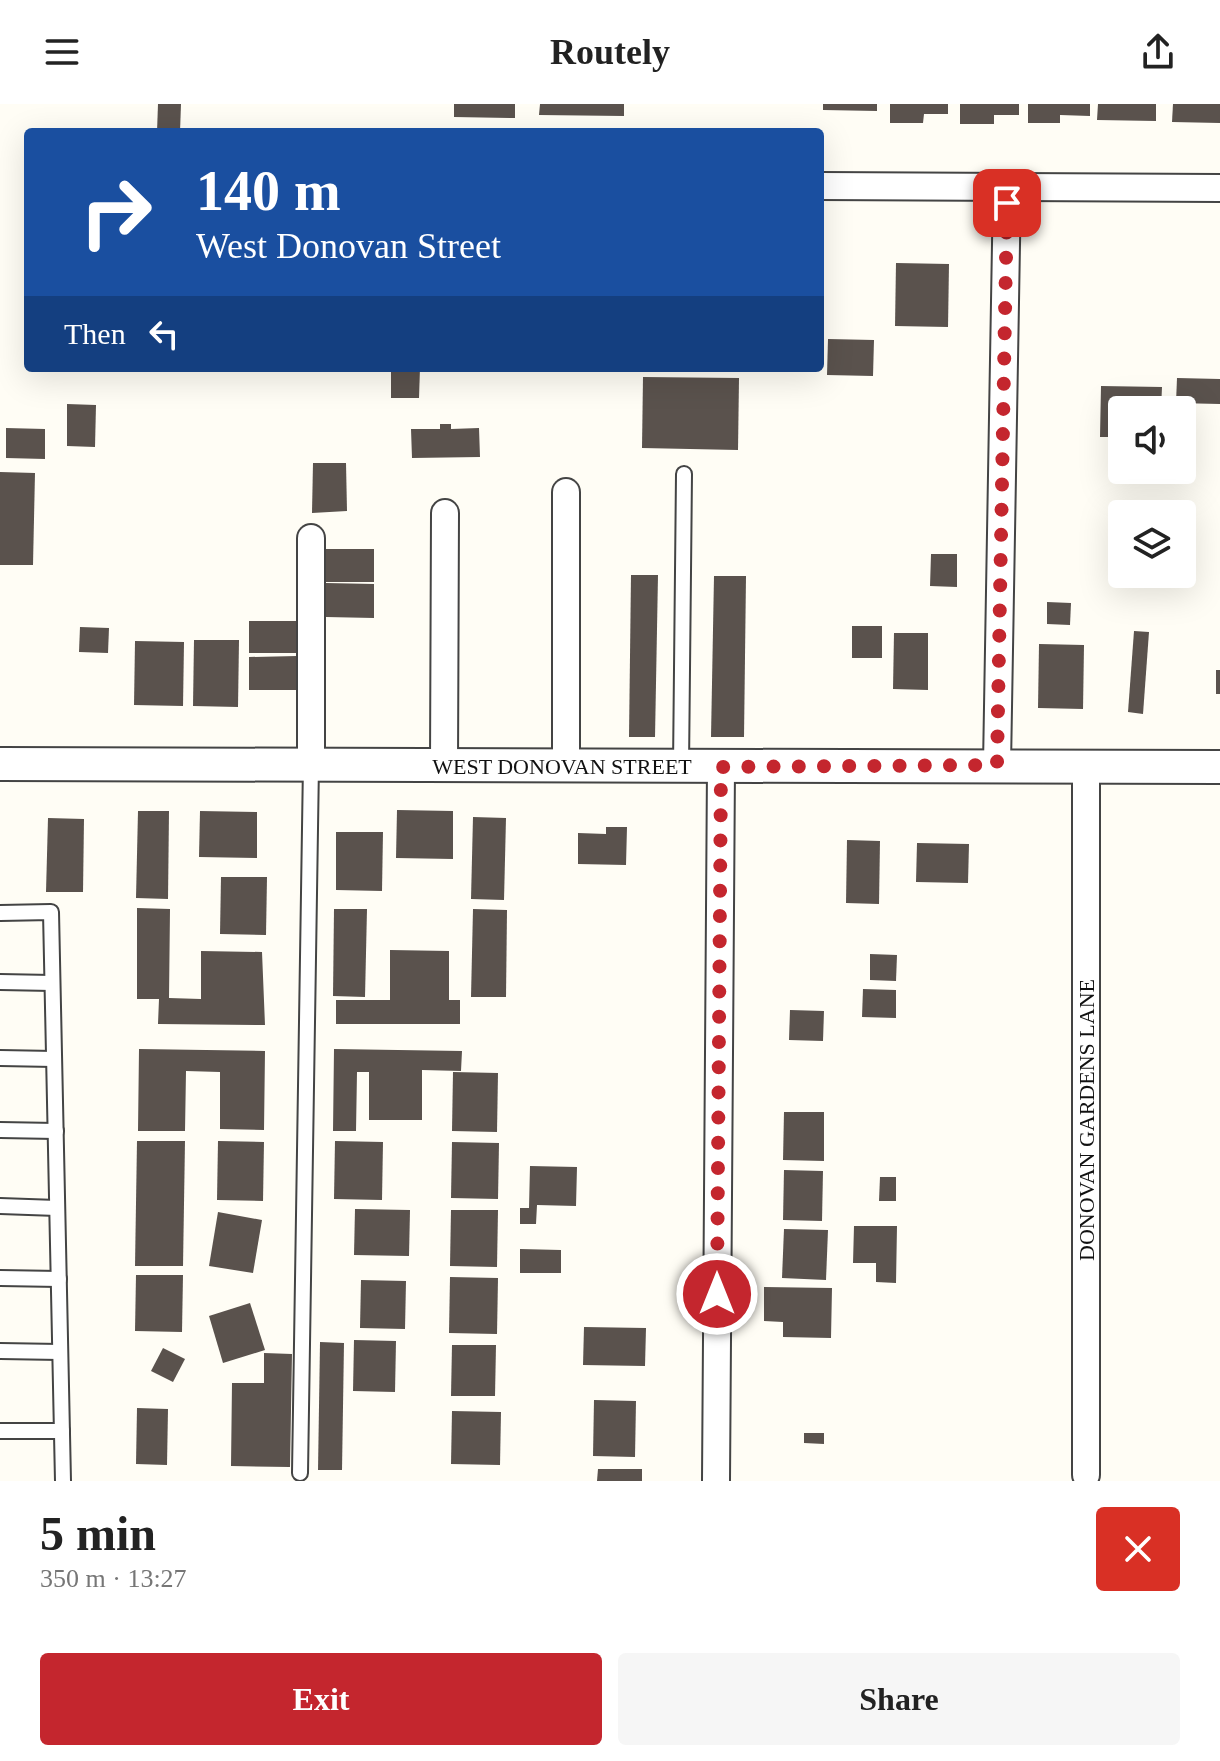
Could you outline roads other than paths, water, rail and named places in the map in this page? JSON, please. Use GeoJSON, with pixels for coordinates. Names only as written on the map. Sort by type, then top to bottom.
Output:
{"type":"FeatureCollection","features":[{"type":"Feature","properties":{"kind":"street"},"geometry":{"type":"LineString","coordinates":[[824,186],[1220,188]]}},
{"type":"Feature","properties":{"kind":"street"},"geometry":{"type":"LineString","coordinates":[[997,765],[1007,186]]}},
{"type":"Feature","properties":{"kind":"street"},"geometry":{"type":"LineString","coordinates":[[566,492],[566,767]]}},
{"type":"Feature","properties":{"kind":"street"},"geometry":{"type":"LineString","coordinates":[[444,766],[445,513]]}},
{"type":"Feature","properties":{"kind":"street"},"geometry":{"type":"LineString","coordinates":[[311,538],[311,764]]}},
{"type":"Feature","properties":{"kind":"street","name":"WEST DONOVAN STREET"},"geometry":{"type":"LineString","coordinates":[[0,764],[1220,767]]}},
{"type":"Feature","properties":{"kind":"street","name":"DONOVAN GARDENS LANE"},"geometry":{"type":"LineString","coordinates":[[1086,765],[1086,1475]]}},
{"type":"Feature","properties":{"kind":"street"},"geometry":{"type":"LineString","coordinates":[[716,1481],[721,767]]}},
{"type":"Feature","properties":{"kind":"lane"},"geometry":{"type":"LineString","coordinates":[[681,767],[684,474]]}},
{"type":"Feature","properties":{"kind":"lane"},"geometry":{"type":"LineString","coordinates":[[300,1473],[311,764]]}},
{"type":"Feature","properties":{"kind":"lane"},"geometry":{"type":"LineString","coordinates":[[0,913],[51,912],[63,1481]]}},
{"type":"Feature","properties":{"kind":"lane"},"geometry":{"type":"LineString","coordinates":[[0,982],[52,983]]}},
{"type":"Feature","properties":{"kind":"lane"},"geometry":{"type":"LineString","coordinates":[[0,1058],[54,1059]]}},
{"type":"Feature","properties":{"kind":"lane"},"geometry":{"type":"LineString","coordinates":[[0,1130],[56,1131]]}},
{"type":"Feature","properties":{"kind":"lane"},"geometry":{"type":"LineString","coordinates":[[0,1206],[57,1208]]}},
{"type":"Feature","properties":{"kind":"lane"},"geometry":{"type":"LineString","coordinates":[[0,1278],[59,1279]]}},
{"type":"Feature","properties":{"kind":"lane"},"geometry":{"type":"LineString","coordinates":[[0,1351],[60,1352]]}},
{"type":"Feature","properties":{"kind":"lane"},"geometry":{"type":"LineString","coordinates":[[0,1431],[62,1431]]}}]}
